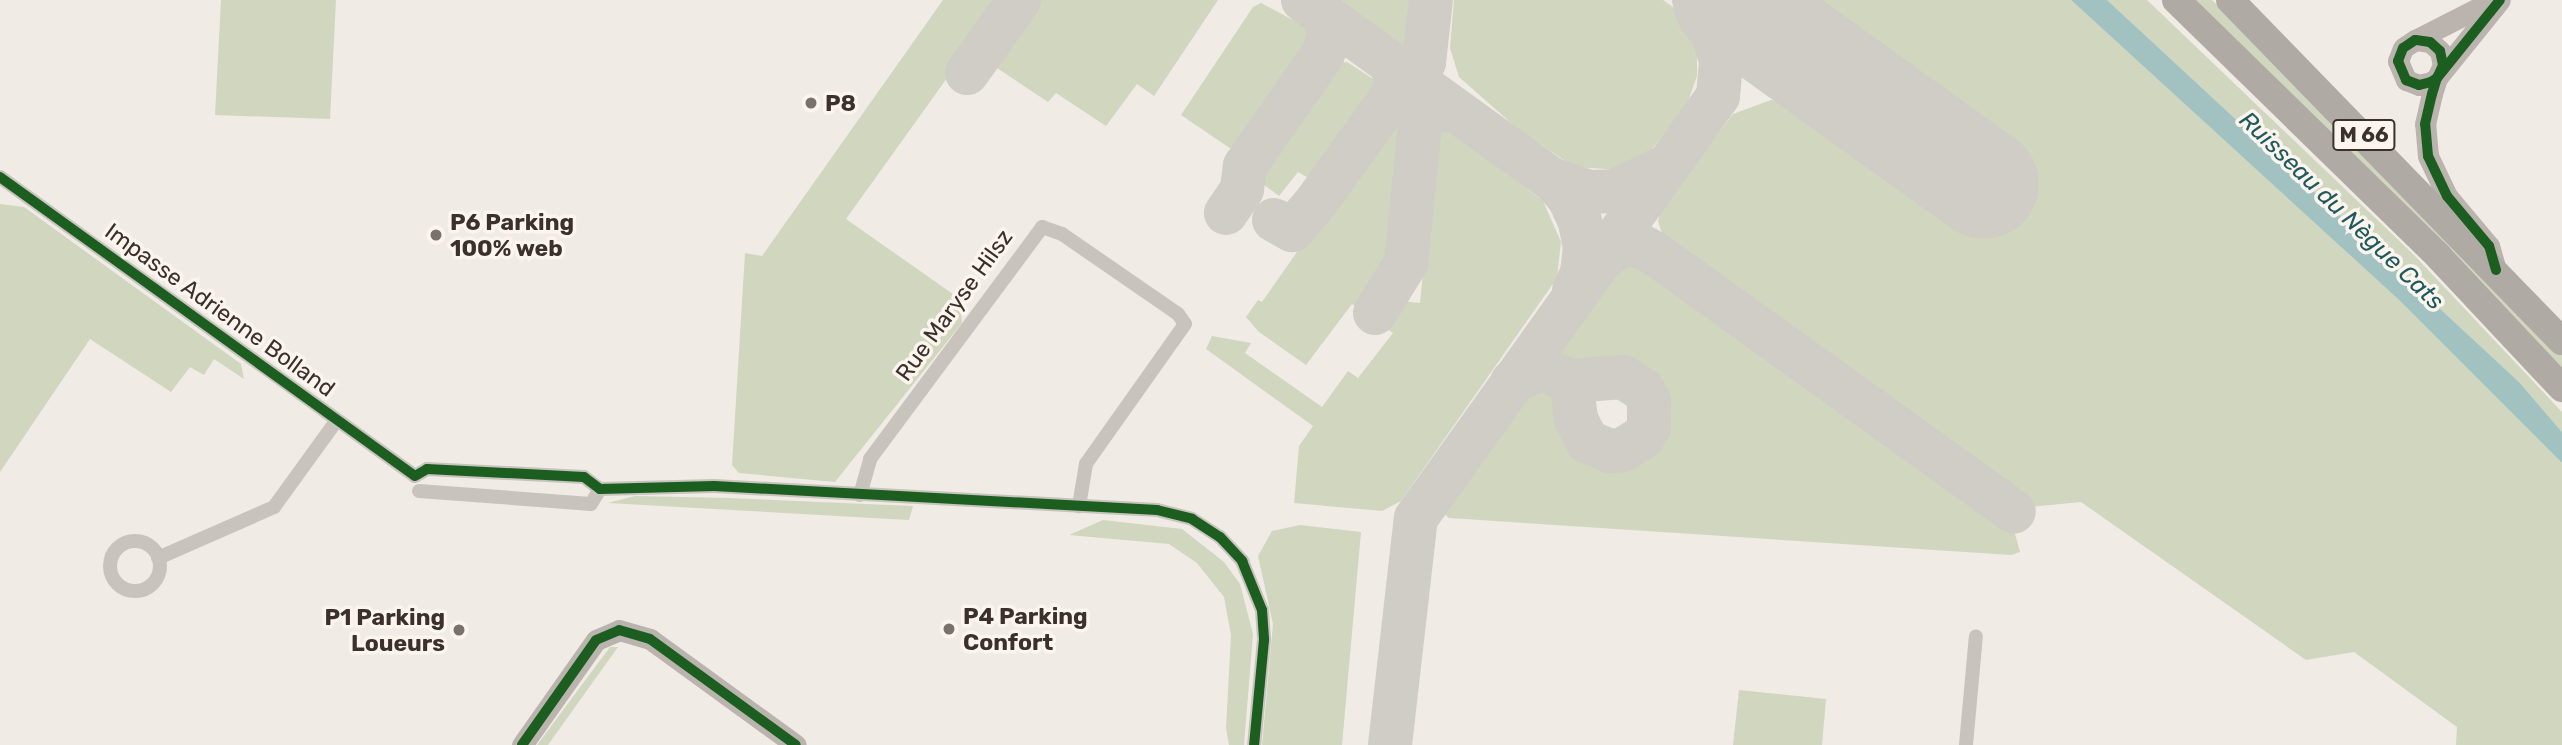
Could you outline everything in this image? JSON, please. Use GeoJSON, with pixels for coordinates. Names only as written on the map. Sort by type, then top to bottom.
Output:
{"type":"FeatureCollection","features":[{"type":"Feature","properties":{"kind":"highway","name":"M 66"},"geometry":{"type":"LineString","coordinates":[[2176,0],[2439,257],[2562,388]]}},
{"type":"Feature","properties":{"kind":"highway","name":"M 66"},"geometry":{"type":"LineString","coordinates":[[2230,0],[2496,270],[2562,341]]}},
{"type":"Feature","properties":{"kind":"street"},"geometry":{"type":"LineString","coordinates":[[2494,0],[2415,40],[2399,54],[2401,75],[2419,85],[2437,78],[2500,0]]}},
{"type":"Feature","properties":{"kind":"street"},"geometry":{"type":"LineString","coordinates":[[2415,40],[2430,42],[2440,51],[2443,65],[2437,78]]}},
{"type":"Feature","properties":{"kind":"street","name":"M 66"},"geometry":{"type":"LineString","coordinates":[[2437,78],[2426,124],[2428,156],[2447,196],[2489,246],[2496,270]]}},
{"type":"Feature","properties":{"kind":"street","name":"Impasse Adrienne Bolland"},"geometry":{"type":"LineString","coordinates":[[0,177],[415,476],[427,469],[584,477],[600,489]]}},
{"type":"Feature","properties":{"kind":"street","name":"Rue Maryse Hilsz"},"geometry":{"type":"LineString","coordinates":[[860,495],[870,459],[1042,227],[1062,234],[1157,299],[1185,324],[1086,464],[1079,506]]}},
{"type":"Feature","properties":{"kind":"street"},"geometry":{"type":"LineString","coordinates":[[158,558],[274,507],[337,420]]}},
{"type":"Feature","properties":{"kind":"street"},"geometry":{"type":"LineString","coordinates":[[419,491],[591,504],[600,489],[669,484],[1157,510],[1192,519],[1220,537],[1241,561],[1262,610],[1264,640],[1254,745]]}},
{"type":"Feature","properties":{"kind":"street"},"geometry":{"type":"LineString","coordinates":[[522,745],[596,640],[619,631],[650,639],[796,745]]}},
{"type":"Feature","properties":{"kind":"street"},"geometry":{"type":"LineString","coordinates":[[1965,745],[1976,636]]}},
{"type":"Feature","properties":{"kind":"green space"},"geometry":{"type":"Polygon","coordinates":[[[221,0],[336,0],[330,119],[215,115],[221,0]]]}},
{"type":"Feature","properties":{"kind":"green space"},"geometry":{"type":"Polygon","coordinates":[[[943,0],[1003,0],[846,219],[960,299],[962,323],[835,482],[739,473],[732,465],[745,253],[762,256],[943,0]]]}},
{"type":"Feature","properties":{"kind":"green space"},"geometry":{"type":"Polygon","coordinates":[[[1040,0],[1218,0],[1154,96],[1137,84],[1106,126],[1056,93],[1048,102],[994,66],[1040,0]]]}},
{"type":"Feature","properties":{"kind":"green space"},"geometry":{"type":"Polygon","coordinates":[[[1338,0],[1410,0],[1406,48],[1338,0]]]}},
{"type":"Feature","properties":{"kind":"green space"},"geometry":{"type":"Polygon","coordinates":[[[1454,0],[1663,0],[1690,19],[1697,47],[1697,76],[1686,107],[1649,153],[1622,170],[1574,167],[1518,129],[1459,77],[1450,48],[1454,0]]]}},
{"type":"Feature","properties":{"kind":"green space"},"geometry":{"type":"Polygon","coordinates":[[[1793,0],[2071,0],[2399,300],[2562,463],[2562,745],[2456,745],[2457,727],[2354,652],[2306,660],[2081,502],[2029,507],[1666,245],[1658,221],[1662,207],[1733,114],[1771,100],[1808,104],[1962,214],[2006,153],[1793,0]]]}},
{"type":"Feature","properties":{"kind":"green space"},"geometry":{"type":"Polygon","coordinates":[[[2107,0],[2147,0],[2413,254],[2562,412],[2562,432],[2519,382],[2107,0]]]}},
{"type":"Feature","properties":{"kind":"green space"},"geometry":{"type":"Polygon","coordinates":[[[2188,0],[2212,0],[2266,51],[2562,356],[2562,373],[2188,0]]]}},
{"type":"Feature","properties":{"kind":"green space"},"geometry":{"type":"Polygon","coordinates":[[[1261,3],[1306,27],[1309,45],[1237,153],[1181,115],[1253,7],[1261,3]]]}},
{"type":"Feature","properties":{"kind":"green space"},"geometry":{"type":"Polygon","coordinates":[[[1347,62],[1381,84],[1315,182],[1298,172],[1279,196],[1256,179],[1339,63],[1347,62]]]}},
{"type":"Feature","properties":{"kind":"green space"},"geometry":{"type":"Polygon","coordinates":[[[1395,112],[1400,120],[1383,284],[1363,312],[1352,304],[1306,365],[1259,332],[1246,317],[1258,300],[1262,302],[1395,112]]]}},
{"type":"Feature","properties":{"kind":"green space"},"geometry":{"type":"Polygon","coordinates":[[[1438,121],[1543,201],[1561,242],[1557,278],[1401,501],[1382,511],[1294,503],[1299,446],[1313,426],[1206,349],[1212,336],[1251,343],[1245,353],[1322,407],[1348,371],[1358,378],[1393,333],[1378,322],[1392,300],[1420,303],[1438,121]]]}},
{"type":"Feature","properties":{"kind":"green space"},"geometry":{"type":"Polygon","coordinates":[[[0,204],[24,207],[241,364],[244,379],[214,359],[204,375],[190,367],[171,392],[90,339],[0,472],[0,204]]]}},
{"type":"Feature","properties":{"kind":"green space"},"geometry":{"type":"Polygon","coordinates":[[[1631,266],[1656,269],[2014,530],[2020,552],[2011,555],[1449,518],[1441,511],[1535,381],[1563,402],[1568,432],[1578,449],[1591,458],[1624,463],[1652,447],[1660,432],[1662,408],[1657,388],[1642,371],[1621,363],[1595,364],[1584,370],[1558,353],[1614,272],[1631,266]]]}},
{"type":"Feature","properties":{"kind":"green space"},"geometry":{"type":"Polygon","coordinates":[[[635,496],[913,506],[909,520],[608,503],[635,496]]]}},
{"type":"Feature","properties":{"kind":"green space"},"geometry":{"type":"Polygon","coordinates":[[[1103,520],[1182,529],[1224,562],[1240,584],[1253,634],[1244,745],[1229,745],[1226,728],[1231,635],[1224,597],[1197,563],[1169,544],[1069,535],[1103,520]]]}},
{"type":"Feature","properties":{"kind":"green space"},"geometry":{"type":"Polygon","coordinates":[[[1300,525],[1361,532],[1342,745],[1262,745],[1273,624],[1258,556],[1272,531],[1300,525]]]}},
{"type":"Feature","properties":{"kind":"green space"},"geometry":{"type":"Polygon","coordinates":[[[610,647],[618,647],[548,745],[537,745],[610,647]]]}},
{"type":"Feature","properties":{"kind":"green space"},"geometry":{"type":"Polygon","coordinates":[[[1739,690],[1826,699],[1822,745],[1733,745],[1739,690]]]}},
{"type":"Feature","properties":{"kind":"water"},"geometry":{"type":"Polygon","coordinates":[[[2071,0],[2107,0],[2519,382],[2562,432],[2562,463],[2399,300],[2071,0]]]}},
{"type":"Feature","properties":{"kind":"taxiway"},"geometry":{"type":"LineString","coordinates":[[967,73],[1019,0]]}},
{"type":"Feature","properties":{"kind":"taxiway"},"geometry":{"type":"LineString","coordinates":[[1303,0],[1553,180],[1590,192],[1615,191],[1665,167]]}},
{"type":"Feature","properties":{"kind":"taxiway"},"geometry":{"type":"LineString","coordinates":[[1398,69],[1411,71],[1424,62],[1431,0]]}},
{"type":"Feature","properties":{"kind":"taxiway"},"geometry":{"type":"LineString","coordinates":[[1390,745],[1416,518],[1718,96],[1721,60],[1712,32],[1694,0]]}},
{"type":"Feature","properties":{"kind":"taxiway"},"geometry":{"type":"LineString","coordinates":[[1226,213],[1242,189],[1245,166],[1323,54],[1330,31],[1323,15]]}},
{"type":"Feature","properties":{"kind":"taxiway"},"geometry":{"type":"LineString","coordinates":[[1274,220],[1292,230],[1316,202],[1394,94],[1397,79],[1390,63]]}},
{"type":"Feature","properties":{"kind":"taxiway"},"geometry":{"type":"LineString","coordinates":[[1375,313],[1406,263],[1420,125],[1432,110],[1455,110]]}},
{"type":"Feature","properties":{"kind":"taxiway"},"geometry":{"type":"LineString","coordinates":[[1553,180],[1569,198],[1580,222],[1585,248],[1582,273],[1574,290]]}},
{"type":"Feature","properties":{"kind":"taxiway"},"geometry":{"type":"LineString","coordinates":[[1599,261],[1620,245],[1641,246],[1654,253],[2014,512]]}},
{"type":"Feature","properties":{"kind":"taxiway"},"geometry":{"type":"LineString","coordinates":[[1512,382],[1540,369],[1571,381],[1623,377],[1643,390],[1649,401],[1649,426],[1643,437],[1622,450],[1610,451],[1587,441],[1576,419],[1571,381]]}},
{"type":"Feature","properties":{"kind":"runway"},"geometry":{"type":"LineString","coordinates":[[1728,0],[1984,184]]}},
{"type":"Feature","properties":{"kind":"cycle path"},"geometry":{"type":"LineString","coordinates":[[2496,270],[2489,246],[2447,196],[2428,156],[2425,124],[2432,94],[2437,78],[2443,65],[2440,51],[2430,42],[2415,40],[2403,48],[2398,61],[2406,80],[2419,85],[2431,82],[2437,78],[2500,0]]}},
{"type":"Feature","properties":{"kind":"cycle path"},"geometry":{"type":"LineString","coordinates":[[0,177],[415,476],[427,469],[584,477],[600,489],[714,486],[1157,510],[1192,519],[1220,537],[1242,561],[1262,610],[1264,640],[1254,745]]}},
{"type":"Feature","properties":{"kind":"cycle path"},"geometry":{"type":"LineString","coordinates":[[522,745],[596,640],[619,630],[650,639],[796,745]]}},
{"type":"Feature","properties":{"kind":"place","name":"P8"},"geometry":{"type":"Point","coordinates":[811,103]}},
{"type":"Feature","properties":{"kind":"place","name":"P6 Parking 100% web"},"geometry":{"type":"Point","coordinates":[436,235]}},
{"type":"Feature","properties":{"kind":"place","name":"P4 Parking Confort"},"geometry":{"type":"Point","coordinates":[949,629]}},
{"type":"Feature","properties":{"kind":"place","name":"P1 Parking Loueurs"},"geometry":{"type":"Point","coordinates":[459,630]}},
{"type":"Feature","properties":{"kind":"water label","name":"Ruisseau du Nègue Cats"},"geometry":{"type":"Point","coordinates":[2341,211]}}]}
